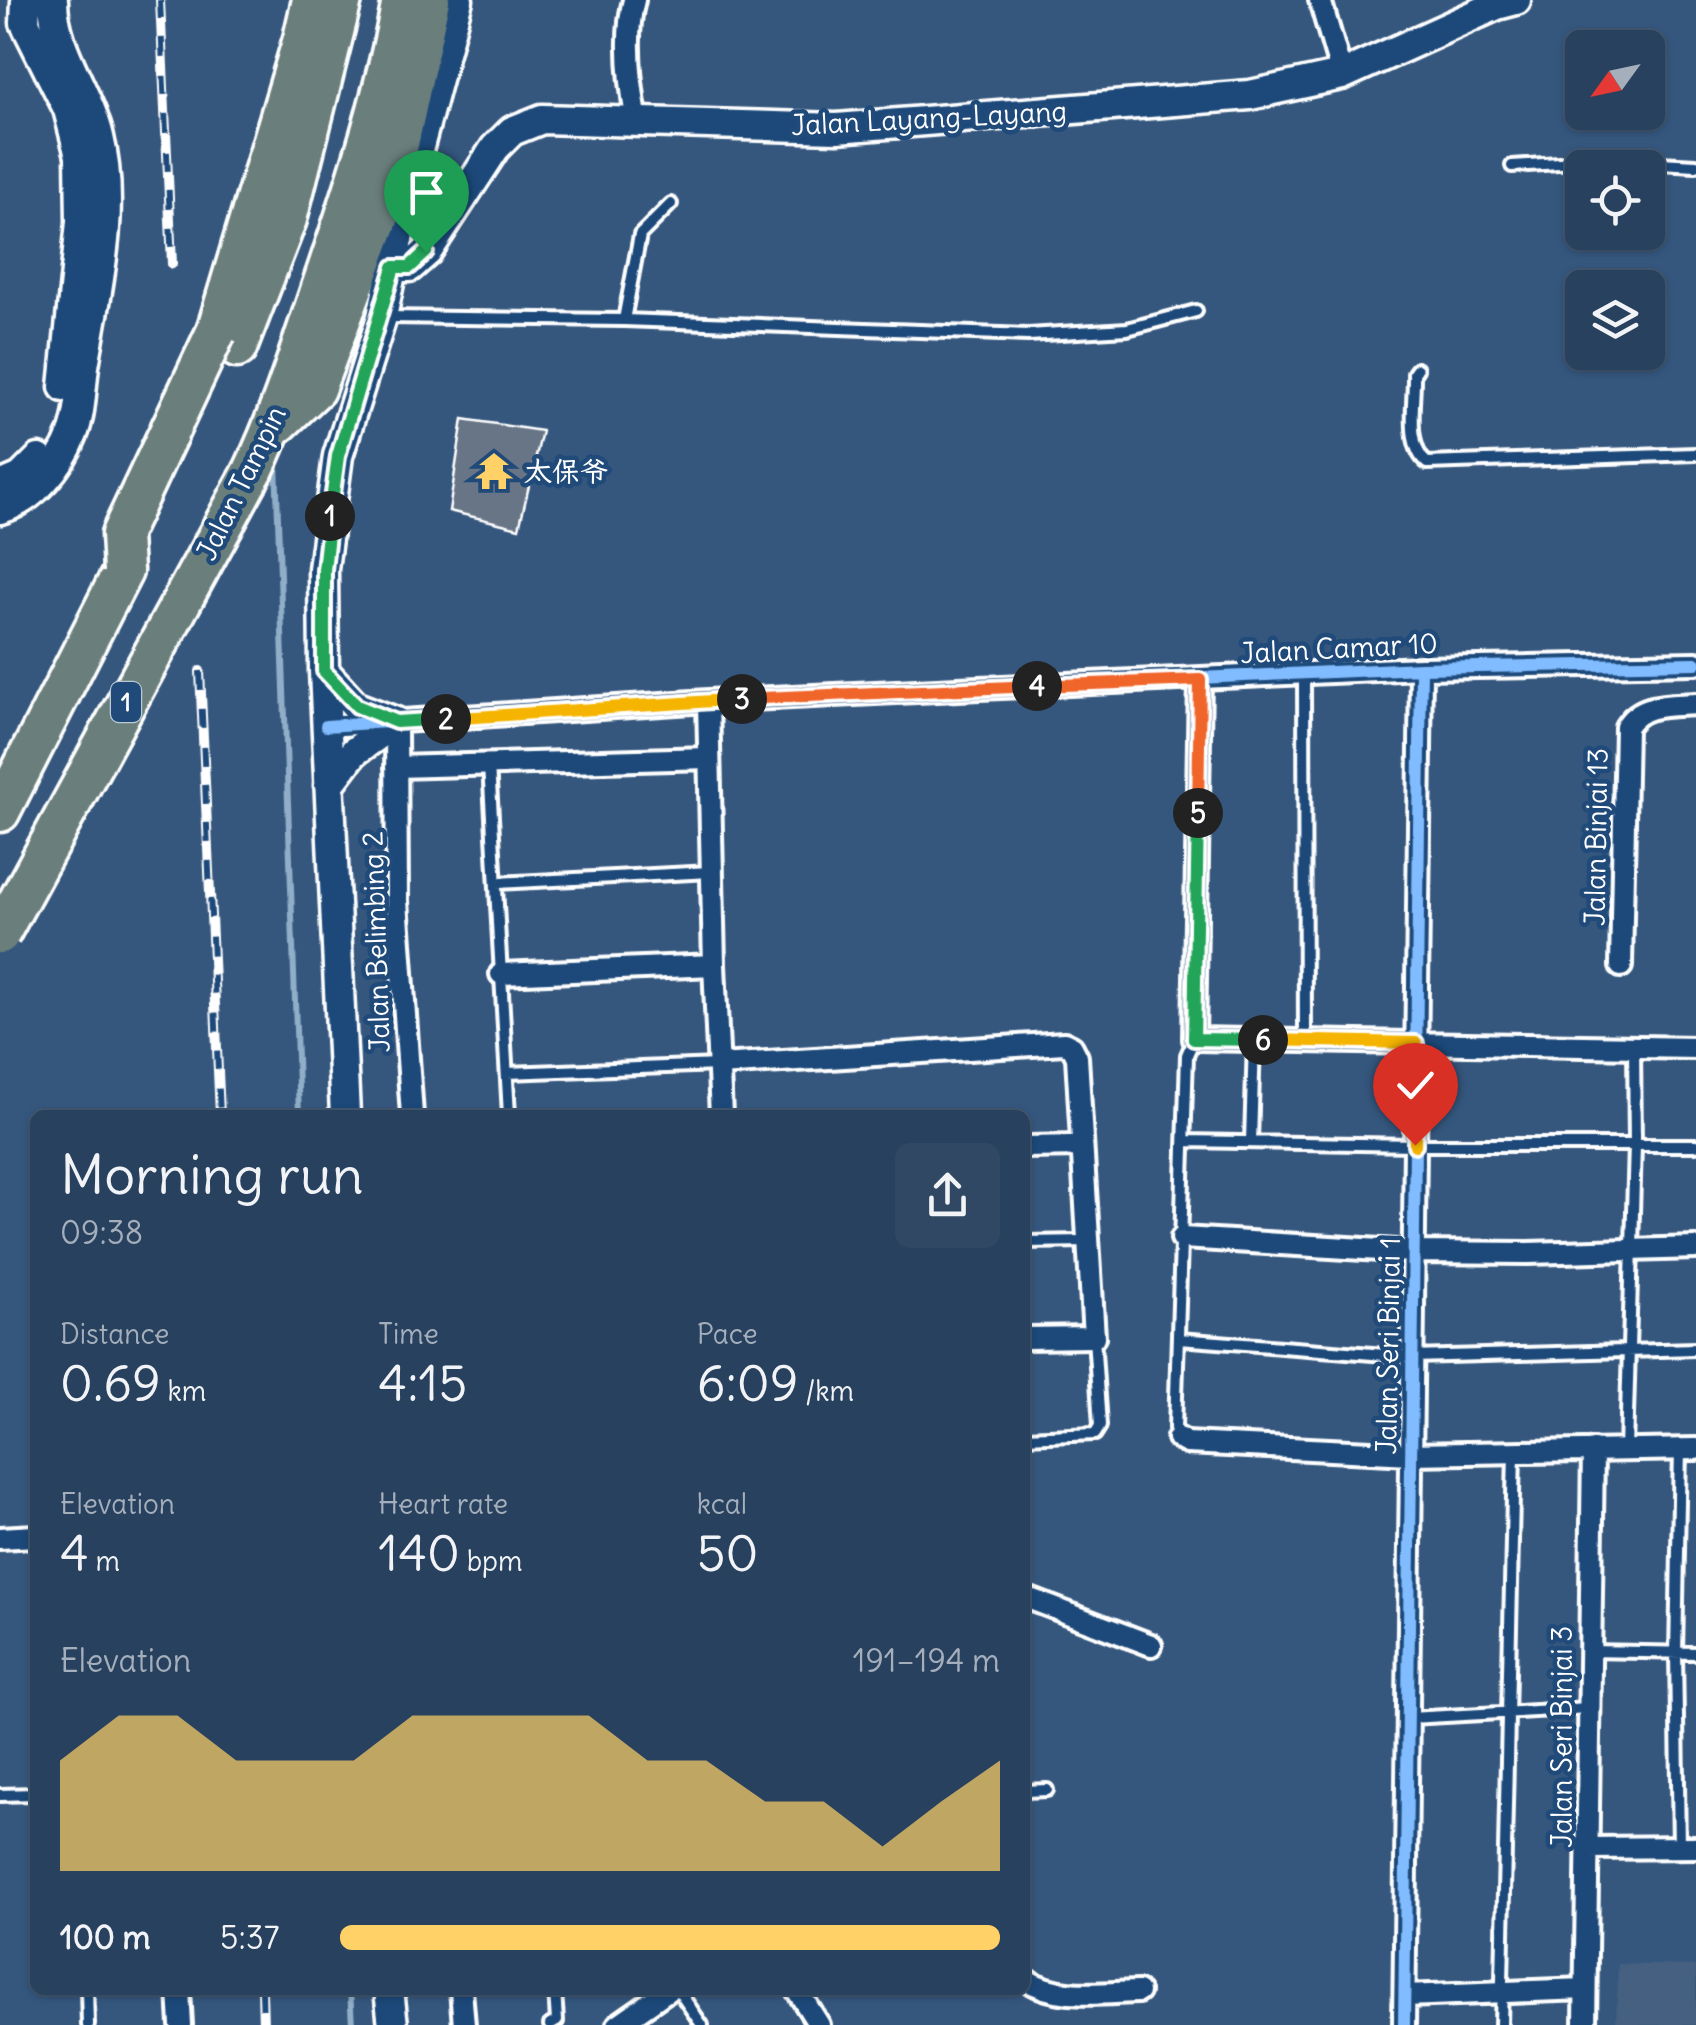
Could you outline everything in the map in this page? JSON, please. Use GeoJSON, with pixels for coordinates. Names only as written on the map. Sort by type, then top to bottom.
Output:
{"type":"FeatureCollection","features":[{"type":"Feature","properties":{"kind":"highway"},"geometry":{"type":"LineString","coordinates":[[226,340],[312,0]]}},
{"type":"Feature","properties":{"kind":"highway"},"geometry":{"type":"LineString","coordinates":[[226,340],[288,220],[342,0]]}},
{"type":"Feature","properties":{"kind":"highway","name":"Jalan Tampin"},"geometry":{"type":"LineString","coordinates":[[0,934],[274,428],[348,211],[394,44],[402,0]]}},
{"type":"Feature","properties":{"kind":"highway"},"geometry":{"type":"LineString","coordinates":[[274,428],[315,389],[388,195],[430,0]]}},
{"type":"Feature","properties":{"kind":"highway","name":"1"},"geometry":{"type":"LineString","coordinates":[[0,812],[123,571],[122,534],[226,340]]}},
{"type":"Feature","properties":{"kind":"street"},"geometry":{"type":"LineString","coordinates":[[0,486],[32,468],[54,438],[62,404],[81,222],[80,156],[68,109],[25,23],[26,0]]}},
{"type":"Feature","properties":{"kind":"street"},"geometry":{"type":"LineString","coordinates":[[0,509],[16,504],[44,479],[74,432],[100,269],[106,184],[100,139],[59,37],[52,0]]}},
{"type":"Feature","properties":{"kind":"street"},"geometry":{"type":"LineString","coordinates":[[346,1110],[326,726],[324,570],[338,456],[382,316],[411,177],[458,0]]}},
{"type":"Feature","properties":{"kind":"street"},"geometry":{"type":"LineString","coordinates":[[634,0],[631,90],[637,122]]}},
{"type":"Feature","properties":{"kind":"street"},"geometry":{"type":"LineString","coordinates":[[1320,0],[1342,75]]}},
{"type":"Feature","properties":{"kind":"street","name":"Jalan Layang-Layang"},"geometry":{"type":"LineString","coordinates":[[394,267],[410,267],[426,252],[495,148],[512,132],[542,119],[837,128],[1250,95],[1342,75],[1496,4],[1516,0]]}},
{"type":"Feature","properties":{"kind":"street","name":"Jalan Camar 10"},"geometry":{"type":"LineString","coordinates":[[326,726],[708,701],[1304,673],[1696,663]]}},
{"type":"Feature","properties":{"kind":"street","name":"Jalan Seri Binjai 1"},"geometry":{"type":"LineString","coordinates":[[1404,2025],[1421,668]]}},
{"type":"Feature","properties":{"kind":"street"},"geometry":{"type":"LineString","coordinates":[[324,671],[357,706],[396,722]]}},
{"type":"Feature","properties":{"kind":"street"},"geometry":{"type":"LineString","coordinates":[[1200,680],[1194,1039],[1696,1048]]}},
{"type":"Feature","properties":{"kind":"street"},"geometry":{"type":"LineString","coordinates":[[708,701],[721,1110]]}},
{"type":"Feature","properties":{"kind":"street","name":"Jalan Binjai 13"},"geometry":{"type":"LineString","coordinates":[[1621,966],[1626,727],[1633,715],[1642,710],[1696,704]]}},
{"type":"Feature","properties":{"kind":"street"},"geometry":{"type":"LineString","coordinates":[[329,784],[354,752],[396,722]]}},
{"type":"Feature","properties":{"kind":"street","name":"Jalan Belimbing 2"},"geometry":{"type":"LineString","coordinates":[[396,722],[397,902],[412,1110]]}},
{"type":"Feature","properties":{"kind":"street"},"geometry":{"type":"LineString","coordinates":[[396,767],[708,758]]}},
{"type":"Feature","properties":{"kind":"street"},"geometry":{"type":"LineString","coordinates":[[501,974],[714,965]]}},
{"type":"Feature","properties":{"kind":"street"},"geometry":{"type":"LineString","coordinates":[[719,1065],[1064,1044],[1072,1048],[1076,1056],[1094,1336],[1030,1338]]}},
{"type":"Feature","properties":{"kind":"street"},"geometry":{"type":"LineString","coordinates":[[1030,1148],[1082,1146]]}},
{"type":"Feature","properties":{"kind":"street"},"geometry":{"type":"LineString","coordinates":[[1182,1238],[1414,1252],[1696,1248]]}},
{"type":"Feature","properties":{"kind":"street"},"geometry":{"type":"LineString","coordinates":[[1178,1438],[1187,1443],[1411,1454],[1688,1449]]}},
{"type":"Feature","properties":{"kind":"street","name":"Jalan Seri Binjai 3"},"geometry":{"type":"LineString","coordinates":[[1585,2025],[1594,1450]]}},
{"type":"Feature","properties":{"kind":"street"},"geometry":{"type":"LineString","coordinates":[[0,1538],[30,1536]]}},
{"type":"Feature","properties":{"kind":"street"},"geometry":{"type":"LineString","coordinates":[[1030,1599],[1151,1645]]}},
{"type":"Feature","properties":{"kind":"street"},"geometry":{"type":"LineString","coordinates":[[1589,1848],[1687,1848]]}},
{"type":"Feature","properties":{"kind":"street"},"geometry":{"type":"LineString","coordinates":[[1030,1982],[1071,1993],[1138,1992]]}},
{"type":"Feature","properties":{"kind":"street"},"geometry":{"type":"LineString","coordinates":[[1404,1996],[1585,1989]]}},
{"type":"Feature","properties":{"kind":"street"},"geometry":{"type":"LineString","coordinates":[[179,1995],[181,2025]]}},
{"type":"Feature","properties":{"kind":"street"},"geometry":{"type":"LineString","coordinates":[[390,1995],[393,2025]]}},
{"type":"Feature","properties":{"kind":"street"},"geometry":{"type":"LineString","coordinates":[[462,1995],[464,2025]]}},
{"type":"Feature","properties":{"kind":"street"},"geometry":{"type":"LineString","coordinates":[[800,1995],[819,2025]]}},
{"type":"Feature","properties":{"kind":"street"},"geometry":{"type":"LineString","coordinates":[[618,2025],[645,1996]]}},
{"type":"Feature","properties":{"kind":"lane"},"geometry":{"type":"LineString","coordinates":[[1512,166],[1605,160],[1696,165]]}},
{"type":"Feature","properties":{"kind":"lane"},"geometry":{"type":"LineString","coordinates":[[624,320],[640,235],[672,204]]}},
{"type":"Feature","properties":{"kind":"lane"},"geometry":{"type":"LineString","coordinates":[[382,316],[624,320],[1028,335],[1126,329],[1196,312]]}},
{"type":"Feature","properties":{"kind":"lane"},"geometry":{"type":"LineString","coordinates":[[1417,368],[1414,443],[1421,460],[1427,463],[1696,454]]}},
{"type":"Feature","properties":{"kind":"lane"},"geometry":{"type":"LineString","coordinates":[[1304,673],[1306,1041]]}},
{"type":"Feature","properties":{"kind":"lane"},"geometry":{"type":"LineString","coordinates":[[489,764],[510,1110]]}},
{"type":"Feature","properties":{"kind":"lane"},"geometry":{"type":"LineString","coordinates":[[496,883],[711,872]]}},
{"type":"Feature","properties":{"kind":"lane"},"geometry":{"type":"LineString","coordinates":[[1178,1438],[1175,1428],[1187,1054],[1194,1039]]}},
{"type":"Feature","properties":{"kind":"lane"},"geometry":{"type":"LineString","coordinates":[[1251,1142],[1254,1040]]}},
{"type":"Feature","properties":{"kind":"lane"},"geometry":{"type":"LineString","coordinates":[[1626,1450],[1636,1146],[1634,1047]]}},
{"type":"Feature","properties":{"kind":"lane"},"geometry":{"type":"LineString","coordinates":[[507,1073],[719,1065]]}},
{"type":"Feature","properties":{"kind":"lane"},"geometry":{"type":"LineString","coordinates":[[1185,1141],[1696,1145]]}},
{"type":"Feature","properties":{"kind":"lane"},"geometry":{"type":"LineString","coordinates":[[1030,1242],[1088,1241]]}},
{"type":"Feature","properties":{"kind":"lane"},"geometry":{"type":"LineString","coordinates":[[1030,1437],[1095,1434],[1100,1426],[1094,1336]]}},
{"type":"Feature","properties":{"kind":"lane"},"geometry":{"type":"LineString","coordinates":[[1180,1340],[1412,1357],[1696,1349]]}},
{"type":"Feature","properties":{"kind":"lane"},"geometry":{"type":"LineString","coordinates":[[1687,1848],[1676,1654],[1688,1449]]}},
{"type":"Feature","properties":{"kind":"lane"},"geometry":{"type":"LineString","coordinates":[[1502,2025],[1514,1452]]}},
{"type":"Feature","properties":{"kind":"lane"},"geometry":{"type":"LineString","coordinates":[[1589,1651],[1696,1653]]}},
{"type":"Feature","properties":{"kind":"lane"},"geometry":{"type":"LineString","coordinates":[[1408,1718],[1589,1708]]}},
{"type":"Feature","properties":{"kind":"lane"},"geometry":{"type":"LineString","coordinates":[[1030,1791],[1046,1790]]}},
{"type":"Feature","properties":{"kind":"lane"},"geometry":{"type":"LineString","coordinates":[[0,1795],[30,1794]]}},
{"type":"Feature","properties":{"kind":"lane"},"geometry":{"type":"LineString","coordinates":[[87,1995],[88,2025]]}},
{"type":"Feature","properties":{"kind":"lane"},"geometry":{"type":"LineString","coordinates":[[550,2025],[558,2022],[555,1995]]}},
{"type":"Feature","properties":{"kind":"lane"},"geometry":{"type":"LineString","coordinates":[[681,1995],[702,2025]]}},
{"type":"Feature","properties":{"kind":"shaded area"},"geometry":{"type":"Polygon","coordinates":[[[1618,1964],[1696,1966],[1696,2025],[1616,2025],[1618,1964]]]}},
{"type":"Feature","properties":{"kind":"building","name":"太保爷"},"geometry":{"type":"Polygon","coordinates":[[[463,419],[542,431],[519,528],[449,511],[463,419]]]}},
{"type":"Feature","properties":{"kind":"waterway"},"geometry":{"type":"LineString","coordinates":[[276,462],[299,1110]]}},
{"type":"Feature","properties":{"kind":"waterway"},"geometry":{"type":"LineString","coordinates":[[350,1995],[352,2025]]}},
{"type":"Feature","properties":{"kind":"railway"},"geometry":{"type":"LineString","coordinates":[[160,0],[172,264]]}},
{"type":"Feature","properties":{"kind":"railway"},"geometry":{"type":"LineString","coordinates":[[200,671],[220,1110]]}},
{"type":"Feature","properties":{"kind":"railway"},"geometry":{"type":"LineString","coordinates":[[262,1995],[263,2025]]}},
{"type":"Feature","properties":{"kind":"cycle path"},"geometry":{"type":"LineString","coordinates":[[326,726],[958,689],[1421,668],[1696,663]]}},
{"type":"Feature","properties":{"kind":"cycle path"},"geometry":{"type":"LineString","coordinates":[[1404,2025],[1421,668]]}},
{"type":"Feature","properties":{"kind":"place","name":"太保爷"},"geometry":{"type":"Point","coordinates":[494,471]}},
{"type":"Feature","properties":{"kind":"route"},"geometry":{"type":"LineString","coordinates":[[426,252],[410,267],[394,267],[338,456],[324,570],[324,671],[357,706],[396,722],[708,701],[1200,680],[1194,1039],[1416,1043],[1415,1145]]}}]}
